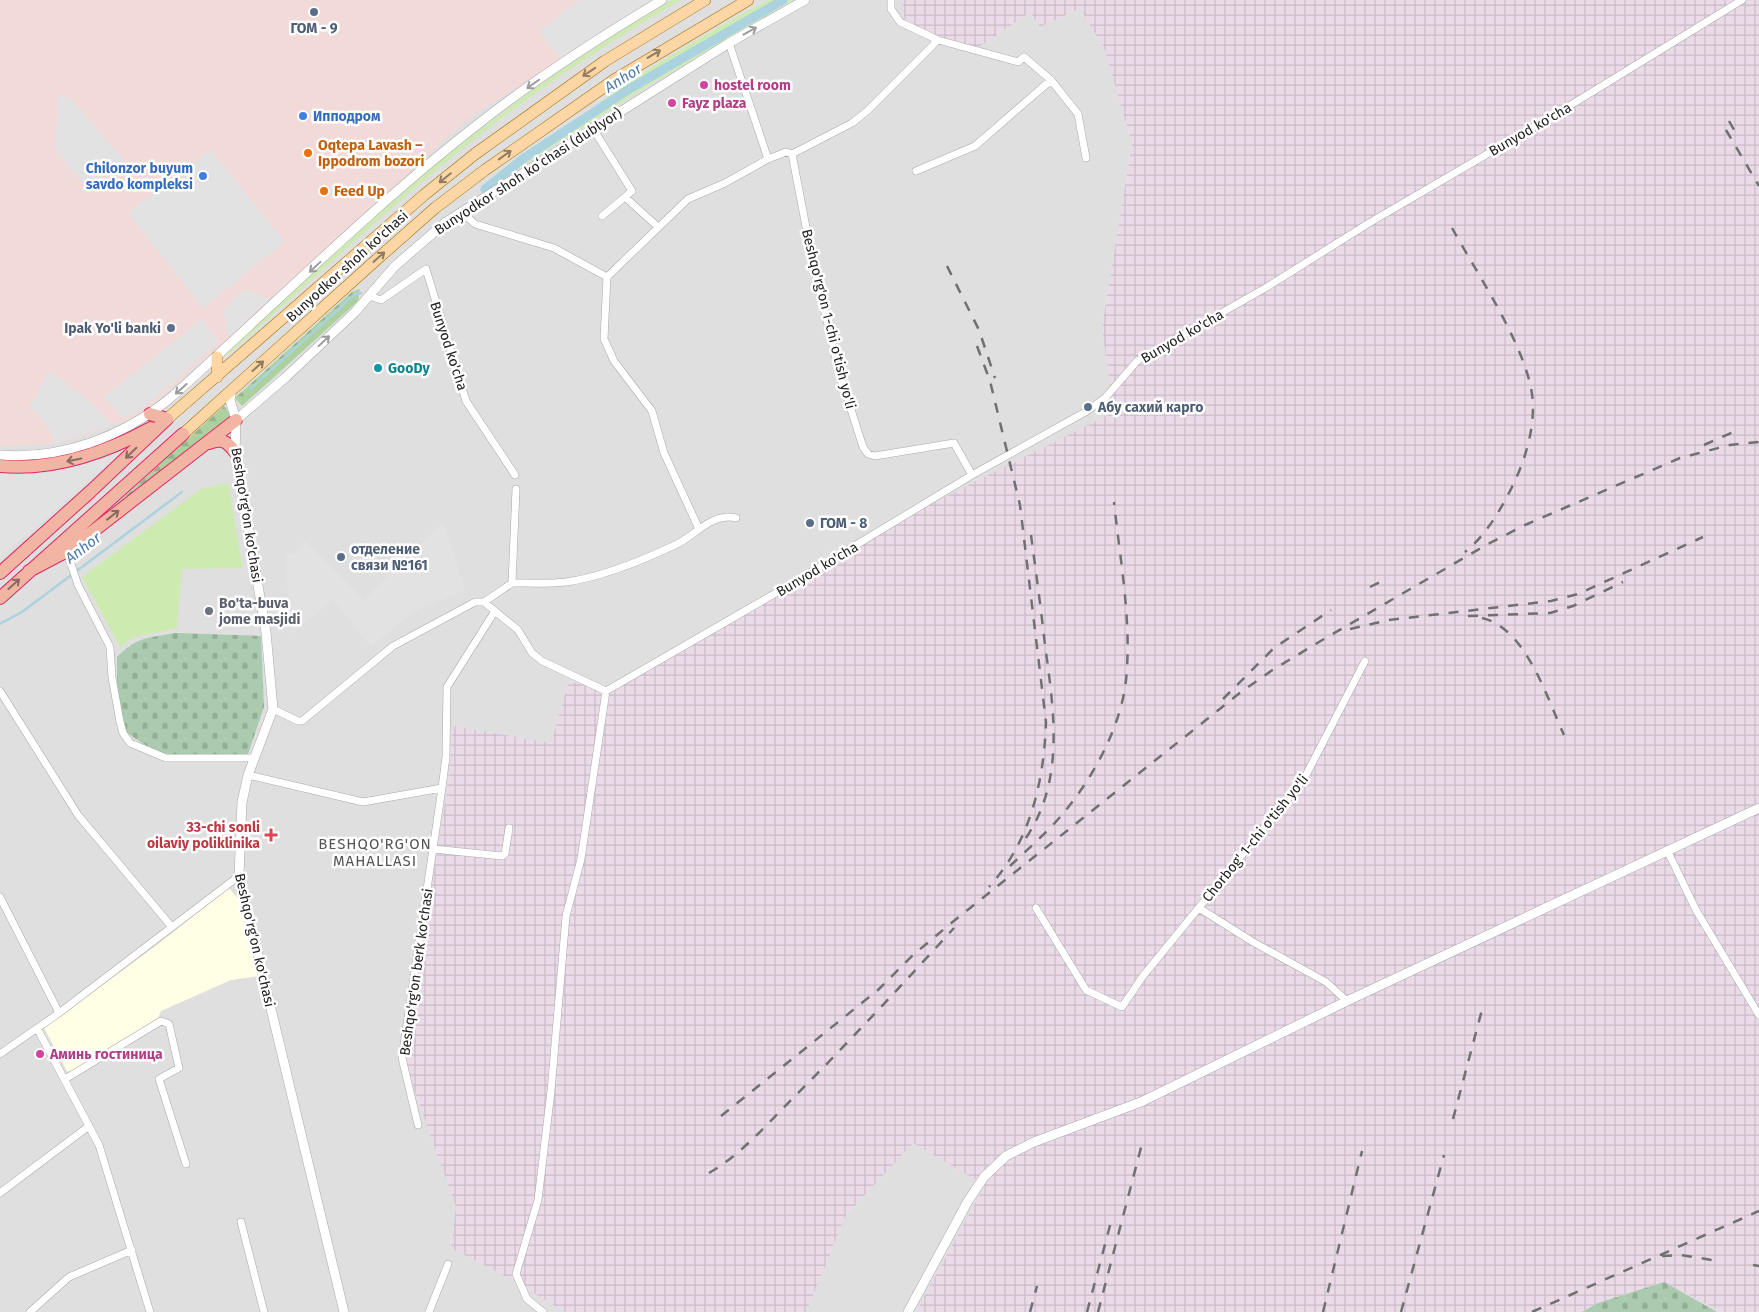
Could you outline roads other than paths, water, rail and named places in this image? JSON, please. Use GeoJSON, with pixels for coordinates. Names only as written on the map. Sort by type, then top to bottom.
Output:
{"type":"FeatureCollection","features":[{"type":"Feature","properties":{"kind":"highway"},"geometry":{"type":"LineString","coordinates":[[150,414],[167,419]]}},
{"type":"Feature","properties":{"kind":"highway"},"geometry":{"type":"LineString","coordinates":[[0,466],[44,464],[84,458],[114,447],[167,419]]}},
{"type":"Feature","properties":{"kind":"highway","name":"Bunyodkor shoh ko'chasi"},"geometry":{"type":"LineString","coordinates":[[0,572],[91,491],[167,419]]}},
{"type":"Feature","properties":{"kind":"highway"},"geometry":{"type":"LineString","coordinates":[[29,571],[69,550],[236,420]]}},
{"type":"Feature","properties":{"kind":"highway","name":"Bunyodkor shoh ko'chasi"},"geometry":{"type":"LineString","coordinates":[[0,598],[183,434]]}},
{"type":"Feature","properties":{"kind":"highway"},"geometry":{"type":"LineString","coordinates":[[204,445],[223,440],[235,452]]}},
{"type":"Feature","properties":{"kind":"main road"},"geometry":{"type":"LineString","coordinates":[[706,0],[705,6],[708,12],[714,16],[720,15]]}},
{"type":"Feature","properties":{"kind":"main road","name":"Bunyodkor shoh ko'chasi"},"geometry":{"type":"LineString","coordinates":[[167,419],[424,195],[475,154],[605,61],[706,0]]}},
{"type":"Feature","properties":{"kind":"main road","name":"Bunyodkor shoh ko'chasi"},"geometry":{"type":"LineString","coordinates":[[183,434],[428,214],[485,170],[614,80],[748,0]]}},
{"type":"Feature","properties":{"kind":"main road"},"geometry":{"type":"LineString","coordinates":[[216,377],[217,356]]}},
{"type":"Feature","properties":{"kind":"street"},"geometry":{"type":"LineString","coordinates":[[0,455],[31,455],[72,448],[98,440],[139,422],[217,356],[342,242],[467,133],[579,51],[662,0]]}},
{"type":"Feature","properties":{"kind":"street","name":"Bunyodkor shoh koʻchasi (dublyor)"},"geometry":{"type":"LineString","coordinates":[[236,420],[286,377],[355,312],[395,266],[446,222],[592,127],[729,43],[805,0]]}},
{"type":"Feature","properties":{"kind":"street"},"geometry":{"type":"LineString","coordinates":[[891,0],[891,9],[900,22],[938,40],[1018,62],[1024,57],[1051,80],[1078,114],[1086,158]]}},
{"type":"Feature","properties":{"kind":"street","name":"Bunyod ko'cha"},"geometry":{"type":"LineString","coordinates":[[606,691],[780,591],[972,476],[1087,411],[1106,397],[1137,362],[1267,288],[1369,223],[1561,111],[1742,0]]}},
{"type":"Feature","properties":{"kind":"street"},"geometry":{"type":"LineString","coordinates":[[699,529],[664,453],[652,411],[614,361],[604,339],[607,277],[688,199],[724,183],[768,159],[786,152],[792,154],[852,123],[867,111],[938,40]]}},
{"type":"Feature","properties":{"kind":"street"},"geometry":{"type":"LineString","coordinates":[[729,43],[768,159]]}},
{"type":"Feature","properties":{"kind":"street"},"geometry":{"type":"LineString","coordinates":[[916,171],[974,146],[1051,80]]}},
{"type":"Feature","properties":{"kind":"street"},"geometry":{"type":"LineString","coordinates":[[592,127],[632,191],[602,216]]}},
{"type":"Feature","properties":{"kind":"street","name":"Beshqo'rg'on 1-chi o'tish yo'li"},"geometry":{"type":"LineString","coordinates":[[792,154],[812,258],[840,375],[863,447],[868,454],[875,456],[954,443],[972,476]]}},
{"type":"Feature","properties":{"kind":"street"},"geometry":{"type":"LineString","coordinates":[[625,197],[658,228]]}},
{"type":"Feature","properties":{"kind":"street"},"geometry":{"type":"LineString","coordinates":[[462,212],[475,224],[554,248],[607,277]]}},
{"type":"Feature","properties":{"kind":"street","name":"Bunyod ko'cha"},"geometry":{"type":"LineString","coordinates":[[369,296],[381,300],[426,269],[466,401],[516,475]]}},
{"type":"Feature","properties":{"kind":"street","name":"Beshqo'rg'on ko'chasi"},"geometry":{"type":"LineString","coordinates":[[232,389],[230,400],[236,420],[235,452],[266,632],[273,709],[248,775],[240,823],[239,876],[344,1312]]}},
{"type":"Feature","properties":{"kind":"street"},"geometry":{"type":"LineString","coordinates":[[512,583],[516,489]]}},
{"type":"Feature","properties":{"kind":"street"},"geometry":{"type":"LineString","coordinates":[[273,709],[298,721],[302,721],[393,646],[476,602],[484,602],[512,583],[566,582],[608,572],[683,542],[694,535],[699,529],[716,519],[727,516],[736,518]]}},
{"type":"Feature","properties":{"kind":"street"},"geometry":{"type":"LineString","coordinates":[[69,550],[78,586],[110,647],[112,677],[120,722],[123,733],[130,743],[166,758],[254,758]]}},
{"type":"Feature","properties":{"kind":"street"},"geometry":{"type":"LineString","coordinates":[[484,602],[518,630],[532,653],[542,661],[606,691],[581,859],[566,916],[551,1091],[538,1200],[516,1274],[520,1286],[533,1310],[543,1312]]}},
{"type":"Feature","properties":{"kind":"street","name":"Beshqo'rg'on berk ko'chasi"},"geometry":{"type":"LineString","coordinates":[[418,1125],[402,1058],[446,757],[447,687],[494,611]]}},
{"type":"Feature","properties":{"kind":"street","name":"Chorbog' 1-chi o'tish yo'li"},"geometry":{"type":"LineString","coordinates":[[1036,908],[1086,990],[1122,1007],[1143,976],[1304,779],[1365,661]]}},
{"type":"Feature","properties":{"kind":"street"},"geometry":{"type":"LineString","coordinates":[[0,691],[78,815],[172,926]]}},
{"type":"Feature","properties":{"kind":"street"},"geometry":{"type":"LineString","coordinates":[[248,775],[363,802],[442,788]]}},
{"type":"Feature","properties":{"kind":"street"},"geometry":{"type":"LineString","coordinates":[[908,1312],[976,1189],[994,1166],[1006,1156],[1034,1142],[1141,1102],[1347,1001],[1759,808]]}},
{"type":"Feature","properties":{"kind":"street"},"geometry":{"type":"LineString","coordinates":[[434,849],[502,856],[505,854],[509,828]]}},
{"type":"Feature","properties":{"kind":"street"},"geometry":{"type":"LineString","coordinates":[[1667,850],[1696,910],[1759,1015]]}},
{"type":"Feature","properties":{"kind":"street"},"geometry":{"type":"LineString","coordinates":[[0,1054],[58,1013],[239,876]]}},
{"type":"Feature","properties":{"kind":"street"},"geometry":{"type":"LineString","coordinates":[[0,896],[58,1013]]}},
{"type":"Feature","properties":{"kind":"street","name":"Chorbog' 1-chi o'tish yo'li"},"geometry":{"type":"LineString","coordinates":[[1199,908],[1253,942],[1326,982],[1347,1001]]}},
{"type":"Feature","properties":{"kind":"street"},"geometry":{"type":"LineString","coordinates":[[65,1079],[161,1021],[165,1021],[169,1024],[180,1068],[159,1079],[186,1164]]}},
{"type":"Feature","properties":{"kind":"street"},"geometry":{"type":"LineString","coordinates":[[37,1028],[99,1145],[150,1312]]}},
{"type":"Feature","properties":{"kind":"street"},"geometry":{"type":"LineString","coordinates":[[0,1193],[89,1126]]}},
{"type":"Feature","properties":{"kind":"street"},"geometry":{"type":"LineString","coordinates":[[241,1222],[264,1312]]}},
{"type":"Feature","properties":{"kind":"street"},"geometry":{"type":"LineString","coordinates":[[30,1312],[69,1277],[132,1250]]}},
{"type":"Feature","properties":{"kind":"street"},"geometry":{"type":"LineString","coordinates":[[433,1311],[448,1264]]}},
{"type":"Feature","properties":{"kind":"waterway","name":"Anhor"},"geometry":{"type":"LineString","coordinates":[[485,189],[524,158],[631,88],[783,0]]}},
{"type":"Feature","properties":{"kind":"waterway","name":"Anhor"},"geometry":{"type":"LineString","coordinates":[[250,389],[355,294],[361,293]]}},
{"type":"Feature","properties":{"kind":"waterway","name":"Anhor"},"geometry":{"type":"LineString","coordinates":[[0,624],[22,612],[182,492]]}},
{"type":"Feature","properties":{"kind":"railway"},"geometry":{"type":"LineString","coordinates":[[1729,121],[1738,137]]}},
{"type":"Feature","properties":{"kind":"railway"},"geometry":{"type":"LineString","coordinates":[[1726,130],[1759,186]]}},
{"type":"Feature","properties":{"kind":"railway"},"geometry":{"type":"LineString","coordinates":[[1452,228],[1485,285],[1518,349],[1526,369],[1533,401],[1529,441],[1521,467],[1501,508],[1479,539],[1465,552]]}},
{"type":"Feature","properties":{"kind":"railway"},"geometry":{"type":"LineString","coordinates":[[947,266],[979,330],[995,378]]}},
{"type":"Feature","properties":{"kind":"railway"},"geometry":{"type":"LineString","coordinates":[[977,346],[990,381],[1020,505],[1046,722],[1045,744],[1038,789],[1025,831],[1015,851],[989,887]]}},
{"type":"Feature","properties":{"kind":"railway"},"geometry":{"type":"LineString","coordinates":[[1704,445],[1740,429]]}},
{"type":"Feature","properties":{"kind":"railway"},"geometry":{"type":"LineString","coordinates":[[721,1116],[878,990],[913,955],[955,920],[1241,692],[1274,669],[1488,544],[1525,525],[1680,458],[1730,445],[1759,442]]}},
{"type":"Feature","properties":{"kind":"railway"},"geometry":{"type":"LineString","coordinates":[[1010,866],[1053,825],[1077,796],[1105,749],[1119,715],[1126,680],[1128,636],[1114,502]]}},
{"type":"Feature","properties":{"kind":"railway"},"geometry":{"type":"LineString","coordinates":[[1026,838],[1038,816],[1047,793],[1052,769],[1054,744],[1051,695],[1031,535]]}},
{"type":"Feature","properties":{"kind":"railway"},"geometry":{"type":"LineString","coordinates":[[1350,629],[1389,620],[1551,601],[1578,594],[1703,537]]}},
{"type":"Feature","properties":{"kind":"railway"},"geometry":{"type":"LineString","coordinates":[[1370,587],[1388,578]]}},
{"type":"Feature","properties":{"kind":"railway"},"geometry":{"type":"LineString","coordinates":[[1468,616],[1550,613],[1573,606],[1623,582]]}},
{"type":"Feature","properties":{"kind":"railway"},"geometry":{"type":"LineString","coordinates":[[1223,699],[1274,648],[1331,610]]}},
{"type":"Feature","properties":{"kind":"railway"},"geometry":{"type":"LineString","coordinates":[[1482,618],[1497,624],[1511,635],[1523,650],[1542,684],[1564,735]]}},
{"type":"Feature","properties":{"kind":"railway"},"geometry":{"type":"LineString","coordinates":[[709,1173],[732,1157],[764,1128],[954,928]]}},
{"type":"Feature","properties":{"kind":"railway"},"geometry":{"type":"LineString","coordinates":[[1453,1119],[1483,1006]]}},
{"type":"Feature","properties":{"kind":"railway"},"geometry":{"type":"LineString","coordinates":[[1098,1312],[1143,1140]]}},
{"type":"Feature","properties":{"kind":"railway"},"geometry":{"type":"LineString","coordinates":[[1323,1312],[1362,1151]]}},
{"type":"Feature","properties":{"kind":"railway"},"geometry":{"type":"LineString","coordinates":[[1401,1312],[1444,1155]]}},
{"type":"Feature","properties":{"kind":"railway"},"geometry":{"type":"LineString","coordinates":[[1532,1312],[1759,1211]]}},
{"type":"Feature","properties":{"kind":"railway"},"geometry":{"type":"LineString","coordinates":[[1087,1312],[1112,1218]]}},
{"type":"Feature","properties":{"kind":"railway"},"geometry":{"type":"LineString","coordinates":[[1662,1256],[1681,1255],[1718,1261]]}},
{"type":"Feature","properties":{"kind":"railway"},"geometry":{"type":"LineString","coordinates":[[1753,1265],[1759,1266]]}},
{"type":"Feature","properties":{"kind":"railway"},"geometry":{"type":"LineString","coordinates":[[1030,1312],[1037,1286]]}},
{"type":"Feature","properties":{"kind":"place","name":"ГОМ - 9"},"geometry":{"type":"Point","coordinates":[314,12]}},
{"type":"Feature","properties":{"kind":"place","name":"hostel room"},"geometry":{"type":"Point","coordinates":[704,85]}},
{"type":"Feature","properties":{"kind":"place","name":"Fayz plaza"},"geometry":{"type":"Point","coordinates":[672,103]}},
{"type":"Feature","properties":{"kind":"place","name":"Ипподром"},"geometry":{"type":"Point","coordinates":[303,116]}},
{"type":"Feature","properties":{"kind":"place","name":"Oqtepa Lavash – Ippodrom bozori"},"geometry":{"type":"Point","coordinates":[308,153]}},
{"type":"Feature","properties":{"kind":"place","name":"Chilonzor buyum savdo kompleksi"},"geometry":{"type":"Point","coordinates":[203,176]}},
{"type":"Feature","properties":{"kind":"place","name":"Feed Up"},"geometry":{"type":"Point","coordinates":[324,191]}},
{"type":"Feature","properties":{"kind":"place","name":"Ipak Yo'li banki"},"geometry":{"type":"Point","coordinates":[171,328]}},
{"type":"Feature","properties":{"kind":"place","name":"GooDy"},"geometry":{"type":"Point","coordinates":[378,368]}},
{"type":"Feature","properties":{"kind":"place","name":"Абу сахий карго"},"geometry":{"type":"Point","coordinates":[1088,407]}},
{"type":"Feature","properties":{"kind":"place","name":"ГОМ - 8"},"geometry":{"type":"Point","coordinates":[810,523]}},
{"type":"Feature","properties":{"kind":"place","name":"отделение связи №161"},"geometry":{"type":"Point","coordinates":[341,557]}},
{"type":"Feature","properties":{"kind":"place","name":"Bo'ta-buva jome masjidi"},"geometry":{"type":"Point","coordinates":[209,611]}},
{"type":"Feature","properties":{"kind":"place","name":"33-chi sonli oilaviy poliklinika"},"geometry":{"type":"Point","coordinates":[271,835]}},
{"type":"Feature","properties":{"kind":"place","name":"Аминь гостиница"},"geometry":{"type":"Point","coordinates":[40,1054]}},
{"type":"Feature","properties":{"kind":"district","name":"BESHQO'RG'ON MAHALLASI"},"geometry":{"type":"Point","coordinates":[375,852]}}]}
